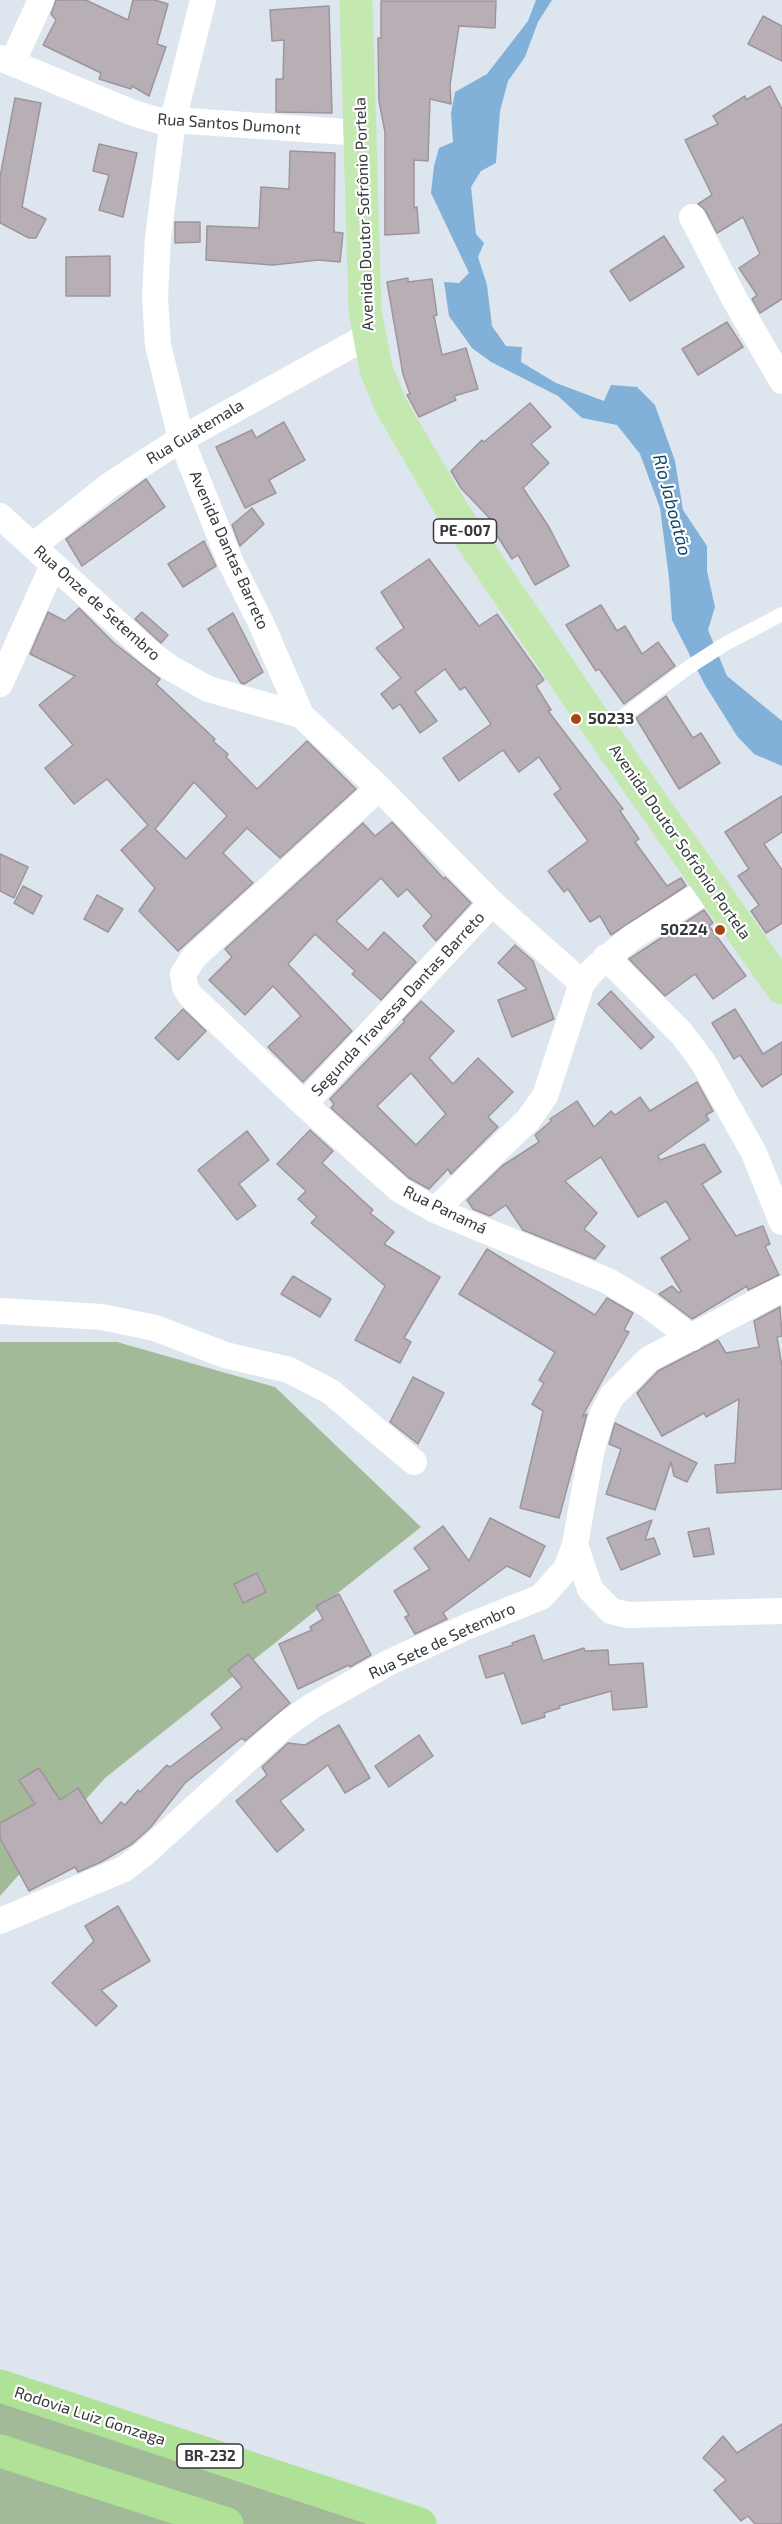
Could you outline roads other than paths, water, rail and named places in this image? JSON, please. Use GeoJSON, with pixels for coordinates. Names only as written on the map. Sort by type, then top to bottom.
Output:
{"type":"FeatureCollection","features":[{"type":"Feature","properties":{"kind":"highway","name":"Rodovia Luiz Gonzaga"},"geometry":{"type":"LineString","coordinates":[[0,2386],[420,2524]]}},
{"type":"Feature","properties":{"kind":"highway"},"geometry":{"type":"LineString","coordinates":[[0,2451],[227,2524]]}},
{"type":"Feature","properties":{"kind":"main road","name":"Avenida Doutor Sofrônio Portela"},"geometry":{"type":"LineString","coordinates":[[356,0],[368,336],[376,369],[391,406],[413,449],[453,512],[602,732],[782,988]]}},
{"type":"Feature","properties":{"kind":"street"},"geometry":{"type":"LineString","coordinates":[[6,60],[41,0]]}},
{"type":"Feature","properties":{"kind":"street","name":"Avenida Dantas Barreto"},"geometry":{"type":"LineString","coordinates":[[203,0],[173,120],[158,238],[155,297],[158,345],[181,439],[230,561],[261,623],[301,715],[379,788],[492,903],[582,983]]}},
{"type":"Feature","properties":{"kind":"street","name":"Rua Santos Dumont"},"geometry":{"type":"LineString","coordinates":[[6,60],[133,113],[160,121],[361,133]]}},
{"type":"Feature","properties":{"kind":"street"},"geometry":{"type":"LineString","coordinates":[[692,217],[735,300],[782,381]]}},
{"type":"Feature","properties":{"kind":"street","name":"Rua Guatemala"},"geometry":{"type":"LineString","coordinates":[[33,546],[110,484],[181,439],[368,336]]}},
{"type":"Feature","properties":{"kind":"street","name":"Rua Onze de Setembro"},"geometry":{"type":"LineString","coordinates":[[0,516],[150,654],[185,678],[208,689],[301,715]]}},
{"type":"Feature","properties":{"kind":"street"},"geometry":{"type":"LineString","coordinates":[[0,684],[53,565]]}},
{"type":"Feature","properties":{"kind":"street","name":"Rua Panamá"},"geometry":{"type":"LineString","coordinates":[[379,788],[194,957],[187,966],[182,981],[190,995],[303,1104],[399,1190],[435,1210],[608,1281],[648,1305],[692,1338]]}},
{"type":"Feature","properties":{"kind":"street"},"geometry":{"type":"LineString","coordinates":[[435,1210],[528,1120],[545,1096],[582,983],[606,957],[631,938],[712,887]]}},
{"type":"Feature","properties":{"kind":"street","name":"Segunda Travessa Dantas Barreto"},"geometry":{"type":"LineString","coordinates":[[303,1104],[492,903]]}},
{"type":"Feature","properties":{"kind":"street"},"geometry":{"type":"LineString","coordinates":[[606,957],[682,1034],[703,1062],[754,1153],[782,1221]]}},
{"type":"Feature","properties":{"kind":"street","name":"Rua Sete de Setembro"},"geometry":{"type":"LineString","coordinates":[[0,1921],[124,1869],[145,1853],[284,1725],[312,1706],[388,1663],[466,1627],[541,1598],[566,1569],[575,1545],[591,1453],[602,1415],[612,1396],[649,1359],[782,1289]]}},
{"type":"Feature","properties":{"kind":"street"},"geometry":{"type":"LineString","coordinates":[[0,1311],[102,1317],[155,1328],[225,1355],[289,1370],[331,1392],[414,1462]]}},
{"type":"Feature","properties":{"kind":"street"},"geometry":{"type":"LineString","coordinates":[[575,1545],[590,1589],[611,1611],[628,1615],[782,1611]]}},
{"type":"Feature","properties":{"kind":"lane"},"geometry":{"type":"LineString","coordinates":[[602,732],[689,667],[725,644],[782,614]]}},
{"type":"Feature","properties":{"kind":"water","name":"Rio Jaboatão"},"geometry":{"type":"Polygon","coordinates":[[[536,0],[552,0],[538,22],[525,57],[508,81],[500,111],[496,163],[481,171],[471,187],[476,234],[484,243],[478,257],[487,285],[492,326],[506,346],[522,347],[521,362],[556,383],[604,401],[611,385],[637,387],[655,405],[675,461],[683,510],[707,546],[707,571],[715,607],[708,630],[727,676],[782,721],[782,766],[754,754],[737,736],[705,685],[672,620],[660,508],[640,454],[617,425],[582,418],[558,396],[491,362],[472,348],[449,316],[444,282],[459,283],[469,273],[431,193],[434,166],[439,148],[453,142],[451,113],[455,92],[487,74],[528,21],[536,0]]]}},
{"type":"Feature","properties":{"kind":"place","name":"50233"},"geometry":{"type":"Point","coordinates":[576,719]}},
{"type":"Feature","properties":{"kind":"place","name":"50224"},"geometry":{"type":"Point","coordinates":[720,930]}}]}
